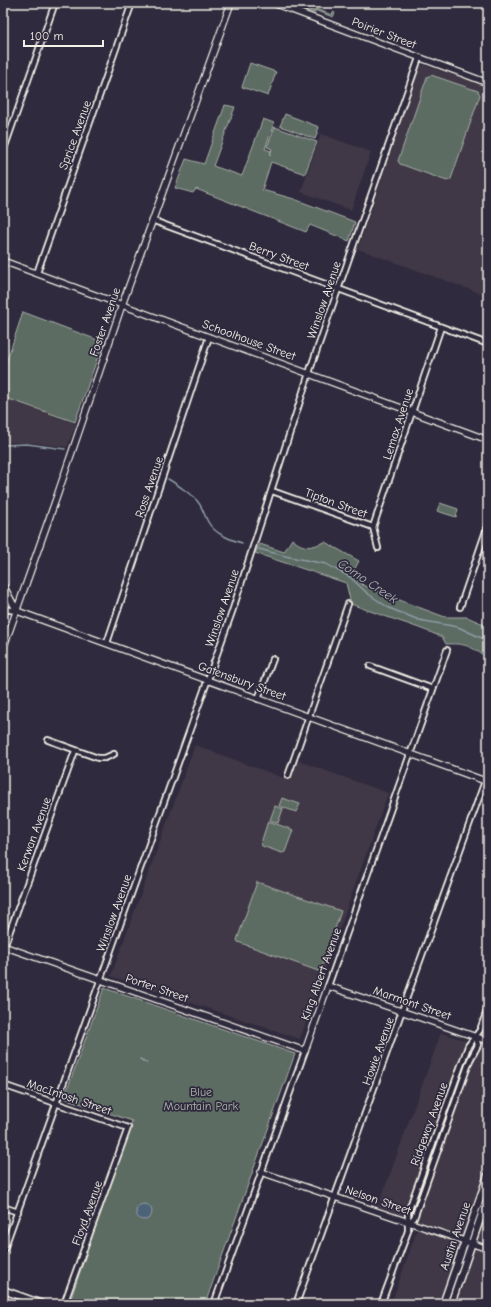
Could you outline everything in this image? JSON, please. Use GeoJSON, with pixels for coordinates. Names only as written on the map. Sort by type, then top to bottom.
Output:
{"type":"FeatureCollection","features":[{"type":"Feature","properties":{"kind":"main road","name":"Austin Avenue"},"geometry":{"type":"LineString","coordinates":[[443,1304],[488,1175]]}},
{"type":"Feature","properties":{"kind":"main road","name":"Austin Avenue"},"geometry":{"type":"LineString","coordinates":[[451,1304],[488,1196]]}},
{"type":"Feature","properties":{"kind":"main road"},"geometry":{"type":"LineString","coordinates":[[3,1290],[42,1304]]}},
{"type":"Feature","properties":{"kind":"street"},"geometry":{"type":"LineString","coordinates":[[3,152],[55,3]]}},
{"type":"Feature","properties":{"kind":"street","name":"Sprice Avenue"},"geometry":{"type":"LineString","coordinates":[[36,273],[132,3]]}},
{"type":"Feature","properties":{"kind":"street","name":"Foster Avenue"},"geometry":{"type":"LineString","coordinates":[[3,649],[122,305],[154,221],[231,3]]}},
{"type":"Feature","properties":{"kind":"street","name":"Poirier Street"},"geometry":{"type":"LineString","coordinates":[[273,3],[419,58],[488,82]]}},
{"type":"Feature","properties":{"kind":"street","name":"Winslow Avenue"},"geometry":{"type":"LineString","coordinates":[[3,1252],[208,680],[339,288],[419,58]]}},
{"type":"Feature","properties":{"kind":"street","name":"Berry Street"},"geometry":{"type":"LineString","coordinates":[[154,221],[488,344]]}},
{"type":"Feature","properties":{"kind":"street","name":"Schoolhouse Street"},"geometry":{"type":"LineString","coordinates":[[3,261],[488,440]]}},
{"type":"Feature","properties":{"kind":"street","name":"Lemax Avenue"},"geometry":{"type":"LineString","coordinates":[[373,527],[441,327]]}},
{"type":"Feature","properties":{"kind":"street","name":"Ross Avenue"},"geometry":{"type":"LineString","coordinates":[[107,643],[209,337]]}},
{"type":"Feature","properties":{"kind":"street","name":"Tipton Street"},"geometry":{"type":"LineString","coordinates":[[272,491],[373,527],[378,548]]}},
{"type":"Feature","properties":{"kind":"street"},"geometry":{"type":"LineString","coordinates":[[460,607],[488,525]]}},
{"type":"Feature","properties":{"kind":"street"},"geometry":{"type":"LineString","coordinates":[[3,585],[17,611]]}},
{"type":"Feature","properties":{"kind":"street"},"geometry":{"type":"LineString","coordinates":[[288,776],[348,604]]}},
{"type":"Feature","properties":{"kind":"street"},"geometry":{"type":"LineString","coordinates":[[3,609],[17,611]]}},
{"type":"Feature","properties":{"kind":"street","name":"Gatensbury Street"},"geometry":{"type":"LineString","coordinates":[[17,611],[487,782]]}},
{"type":"Feature","properties":{"kind":"street","name":"King Albert Avenue"},"geometry":{"type":"LineString","coordinates":[[214,1304],[411,754],[446,650]]}},
{"type":"Feature","properties":{"kind":"street"},"geometry":{"type":"LineString","coordinates":[[258,698],[272,658]]}},
{"type":"Feature","properties":{"kind":"street"},"geometry":{"type":"LineString","coordinates":[[370,666],[433,689]]}},
{"type":"Feature","properties":{"kind":"street"},"geometry":{"type":"LineString","coordinates":[[48,740],[75,751],[98,758],[105,758],[114,754]]}},
{"type":"Feature","properties":{"kind":"street","name":"Kerwan Avenue"},"geometry":{"type":"LineString","coordinates":[[4,946],[75,751]]}},
{"type":"Feature","properties":{"kind":"street","name":"Howie Avenue"},"geometry":{"type":"LineString","coordinates":[[296,1304],[487,782]]}},
{"type":"Feature","properties":{"kind":"street","name":"Porter Street"},"geometry":{"type":"LineString","coordinates":[[4,946],[305,1051]]}},
{"type":"Feature","properties":{"kind":"street","name":"Marmont Street"},"geometry":{"type":"LineString","coordinates":[[328,986],[488,1041]]}},
{"type":"Feature","properties":{"kind":"street","name":"Ridgeway Avenue"},"geometry":{"type":"LineString","coordinates":[[381,1304],[408,1231],[408,1212],[468,1046],[476,1037],[488,1008]]}},
{"type":"Feature","properties":{"kind":"street","name":"Ridgeway Avenue"},"geometry":{"type":"LineString","coordinates":[[409,1222],[414,1218],[470,1060],[478,1045],[476,1037]]}},
{"type":"Feature","properties":{"kind":"street","name":"MacIntosh Street"},"geometry":{"type":"LineString","coordinates":[[3,1085],[128,1128]]}},
{"type":"Feature","properties":{"kind":"street","name":"Floyd Avenue"},"geometry":{"type":"LineString","coordinates":[[64,1304],[128,1128]]}},
{"type":"Feature","properties":{"kind":"street","name":"Nelson Street"},"geometry":{"type":"LineString","coordinates":[[261,1172],[488,1249]]}},
{"type":"Feature","properties":{"kind":"street"},"geometry":{"type":"LineString","coordinates":[[3,1207],[18,1212]]}},
{"type":"Feature","properties":{"kind":"shaded area"},"geometry":{"type":"Polygon","coordinates":[[[423,65],[488,86],[488,296],[358,249],[420,67],[423,65]]]}},
{"type":"Feature","properties":{"kind":"shaded area"},"geometry":{"type":"Polygon","coordinates":[[[321,134],[371,152],[351,210],[301,192],[321,134]]]}},
{"type":"Feature","properties":{"kind":"shaded area"},"geometry":{"type":"Polygon","coordinates":[[[3,397],[76,424],[67,447],[36,443],[3,442],[3,397]]]}},
{"type":"Feature","properties":{"kind":"shaded area"},"geometry":{"type":"Polygon","coordinates":[[[195,745],[289,780],[296,760],[388,793],[300,1039],[111,976],[195,745]]]}},
{"type":"Feature","properties":{"kind":"shaded area"},"geometry":{"type":"Polygon","coordinates":[[[488,1021],[488,1304],[391,1304],[420,1222],[378,1207],[441,1033],[480,1045],[488,1021]]]}},
{"type":"Feature","properties":{"kind":"green space"},"geometry":{"type":"Polygon","coordinates":[[[291,3],[315,12],[315,13],[290,6],[291,3]]]}},
{"type":"Feature","properties":{"kind":"green space"},"geometry":{"type":"Polygon","coordinates":[[[295,3],[300,3],[332,15],[333,12],[335,13],[333,17],[295,3]]]}},
{"type":"Feature","properties":{"kind":"green space"},"geometry":{"type":"Polygon","coordinates":[[[250,63],[276,72],[268,96],[242,87],[250,63]]]}},
{"type":"Feature","properties":{"kind":"green space"},"geometry":{"type":"Polygon","coordinates":[[[431,75],[478,91],[480,95],[451,179],[447,181],[400,164],[398,161],[427,77],[431,75]]]}},
{"type":"Feature","properties":{"kind":"green space"},"geometry":{"type":"Polygon","coordinates":[[[225,105],[235,107],[213,166],[242,176],[263,119],[274,123],[265,149],[271,151],[270,155],[272,149],[267,147],[275,127],[317,142],[305,174],[271,162],[262,190],[294,199],[355,222],[349,241],[310,225],[306,232],[196,189],[193,193],[175,188],[186,159],[204,164],[225,105]]]}},
{"type":"Feature","properties":{"kind":"green space"},"geometry":{"type":"Polygon","coordinates":[[[285,114],[319,127],[315,139],[280,126],[285,114]]]}},
{"type":"Feature","properties":{"kind":"green space"},"geometry":{"type":"Polygon","coordinates":[[[23,312],[103,342],[75,422],[3,397],[3,372],[23,312]]]}},
{"type":"Feature","properties":{"kind":"green space"},"geometry":{"type":"Polygon","coordinates":[[[440,503],[458,509],[456,517],[437,511],[440,503]]]}},
{"type":"Feature","properties":{"kind":"green space"},"geometry":{"type":"Polygon","coordinates":[[[292,539],[304,546],[316,545],[325,542],[359,561],[352,574],[363,585],[445,617],[467,617],[488,626],[488,658],[468,646],[446,644],[442,637],[351,604],[346,583],[255,553],[260,544],[284,552],[292,539]]]}},
{"type":"Feature","properties":{"kind":"green space"},"geometry":{"type":"Polygon","coordinates":[[[282,798],[300,804],[296,812],[279,806],[282,798]]]}},
{"type":"Feature","properties":{"kind":"green space"},"geometry":{"type":"Polygon","coordinates":[[[275,806],[283,809],[278,823],[270,820],[275,806]]]}},
{"type":"Feature","properties":{"kind":"green space"},"geometry":{"type":"Polygon","coordinates":[[[268,821],[293,830],[285,852],[282,853],[262,846],[261,843],[268,821]]]}},
{"type":"Feature","properties":{"kind":"green space"},"geometry":{"type":"Polygon","coordinates":[[[257,882],[341,911],[321,970],[318,971],[238,942],[237,940],[257,882]]]}},
{"type":"Feature","properties":{"kind":"green space","name":"Blue Mountain Park"},"geometry":{"type":"Polygon","coordinates":[[[104,988],[295,1054],[205,1304],[69,1304],[132,1121],[64,1098],[104,988]]]}},
{"type":"Feature","properties":{"kind":"water"},"geometry":{"type":"Polygon","coordinates":[[[141,1204],[147,1204],[152,1209],[150,1218],[147,1220],[141,1220],[136,1215],[136,1209],[141,1204]]]}},
{"type":"Feature","properties":{"kind":"waterway","name":"Como Creek"},"geometry":{"type":"LineString","coordinates":[[3,445],[27,444],[65,449]]}},
{"type":"Feature","properties":{"kind":"waterway","name":"Como Creek"},"geometry":{"type":"LineString","coordinates":[[168,479],[196,499],[214,530],[227,538],[242,543]]}},
{"type":"Feature","properties":{"kind":"waterway","name":"Como Creek"},"geometry":{"type":"LineString","coordinates":[[259,549],[326,564],[350,577],[367,593],[389,608],[419,620],[458,627],[488,641]]}},
{"type":"Feature","properties":{"kind":"waterway"},"geometry":{"type":"LineString","coordinates":[[140,1059],[147,1063]]}}]}
